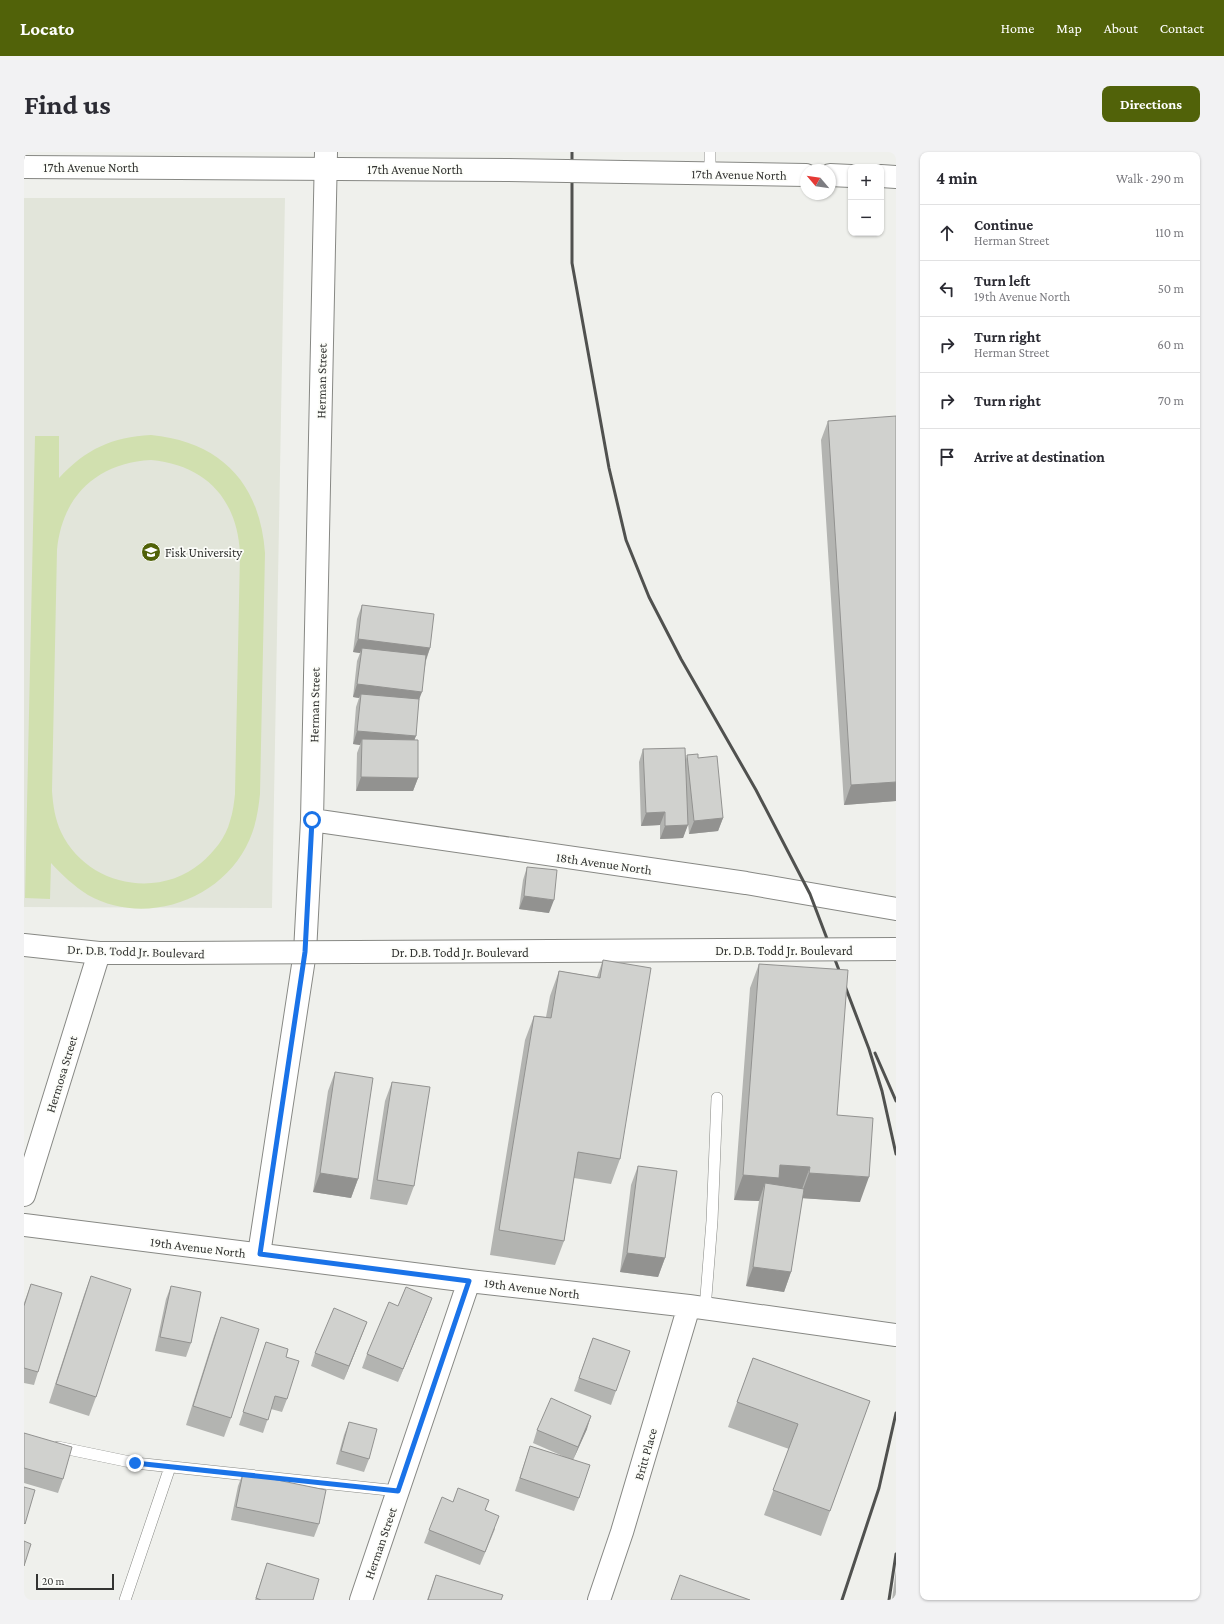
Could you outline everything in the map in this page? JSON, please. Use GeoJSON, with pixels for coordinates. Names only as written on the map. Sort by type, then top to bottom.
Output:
{"type":"FeatureCollection","features":[{"type":"Feature","properties":{"kind":"street","name":"17th Avenue North"},"geometry":{"type":"LineString","coordinates":[[24,167],[326,161],[508,170],[625,172],[710,163],[800,174]]}},
{"type":"Feature","properties":{"kind":"street","name":"Herman Street"},"geometry":{"type":"LineString","coordinates":[[260,1254],[305,952],[312,820],[326,161]]}},
{"type":"Feature","properties":{"kind":"street"},"geometry":{"type":"LineString","coordinates":[[836,175],[848,176]]}},
{"type":"Feature","properties":{"kind":"street"},"geometry":{"type":"LineString","coordinates":[[884,176],[896,176]]}},
{"type":"Feature","properties":{"kind":"street","name":"18th Avenue North"},"geometry":{"type":"LineString","coordinates":[[312,820],[746,883],[896,909]]}},
{"type":"Feature","properties":{"kind":"street","name":"Dr. D.B. Todd Jr. Boulevard"},"geometry":{"type":"LineString","coordinates":[[24,945],[99,953],[896,949]]}},
{"type":"Feature","properties":{"kind":"street","name":"Hermosa Street"},"geometry":{"type":"LineString","coordinates":[[24,1196],[99,953]]}},
{"type":"Feature","properties":{"kind":"street","name":"19th Avenue North"},"geometry":{"type":"LineString","coordinates":[[24,1225],[697,1308],[896,1335]]}},
{"type":"Feature","properties":{"kind":"street","name":"Herman Street"},"geometry":{"type":"LineString","coordinates":[[361,1600],[469,1281]]}},
{"type":"Feature","properties":{"kind":"street","name":"Britt Place"},"geometry":{"type":"LineString","coordinates":[[599,1600],[697,1308]]}},
{"type":"Feature","properties":{"kind":"lane"},"geometry":{"type":"LineString","coordinates":[[697,1308],[712,1221],[717,1098]]}},
{"type":"Feature","properties":{"kind":"lane"},"geometry":{"type":"LineString","coordinates":[[46,1444],[135,1463],[398,1491]]}},
{"type":"Feature","properties":{"kind":"lane"},"geometry":{"type":"LineString","coordinates":[[125,1600],[170,1467]]}},
{"type":"Feature","properties":{"kind":"shaded area","name":"Fisk University"},"geometry":{"type":"Polygon","coordinates":[[[24,198],[285,198],[272,908],[24,907],[24,198]]]}},
{"type":"Feature","properties":{"kind":"green space"},"geometry":{"type":"Polygon","coordinates":[[[151,435],[176,439],[198,447],[217,457],[232,470],[245,487],[255,506],[262,528],[265,553],[260,794],[256,821],[246,847],[233,866],[217,882],[198,895],[177,903],[155,908],[132,908],[109,904],[83,892],[59,872],[51,863],[50,899],[25,898],[35,436],[59,436],[59,478],[79,459],[100,446],[124,438],[151,435]],[[151,460],[132,463],[114,468],[99,476],[86,486],[75,499],[66,514],[60,531],[57,550],[52,791],[56,817],[61,832],[72,850],[87,864],[105,875],[124,881],[144,883],[164,881],[183,874],[206,859],[226,833],[232,814],[235,794],[240,553],[238,533],[225,501],[215,488],[202,477],[187,469],[170,463],[151,460]]]}},
{"type":"Feature","properties":{"kind":"building"},"geometry":{"type":"Polygon","coordinates":[[[896,416],[896,782],[851,785],[828,421],[896,416]]]}},
{"type":"Feature","properties":{"kind":"building"},"geometry":{"type":"Polygon","coordinates":[[[362,605],[434,614],[430,648],[358,639],[362,605]]]}},
{"type":"Feature","properties":{"kind":"building"},"geometry":{"type":"Polygon","coordinates":[[[362,648],[426,655],[422,692],[357,684],[362,648]]]}},
{"type":"Feature","properties":{"kind":"building"},"geometry":{"type":"Polygon","coordinates":[[[361,694],[419,699],[416,736],[357,731],[361,694]]]}},
{"type":"Feature","properties":{"kind":"building"},"geometry":{"type":"Polygon","coordinates":[[[362,739],[418,740],[418,778],[361,777],[362,739]]]}},
{"type":"Feature","properties":{"kind":"building"},"geometry":{"type":"Polygon","coordinates":[[[685,748],[688,825],[665,826],[665,812],[646,813],[643,749],[685,748]]]}},
{"type":"Feature","properties":{"kind":"building"},"geometry":{"type":"Polygon","coordinates":[[[698,754],[698,758],[717,756],[723,818],[694,821],[687,755],[698,754]]]}},
{"type":"Feature","properties":{"kind":"building"},"geometry":{"type":"Polygon","coordinates":[[[527,867],[557,870],[554,900],[524,896],[527,867]]]}},
{"type":"Feature","properties":{"kind":"building"},"geometry":{"type":"Polygon","coordinates":[[[603,960],[651,968],[620,1159],[578,1152],[564,1241],[499,1230],[534,1016],[551,1018],[559,971],[600,978],[603,960]]]}},
{"type":"Feature","properties":{"kind":"building"},"geometry":{"type":"Polygon","coordinates":[[[759,964],[848,970],[837,1115],[873,1118],[869,1177],[809,1173],[810,1167],[780,1165],[779,1178],[743,1175],[759,964]]]}},
{"type":"Feature","properties":{"kind":"building"},"geometry":{"type":"Polygon","coordinates":[[[335,1072],[373,1078],[358,1179],[320,1173],[335,1072]]]}},
{"type":"Feature","properties":{"kind":"building"},"geometry":{"type":"Polygon","coordinates":[[[392,1082],[430,1087],[414,1186],[377,1180],[392,1082]]]}},
{"type":"Feature","properties":{"kind":"building"},"geometry":{"type":"Polygon","coordinates":[[[638,1166],[677,1171],[665,1258],[627,1253],[638,1166]]]}},
{"type":"Feature","properties":{"kind":"building"},"geometry":{"type":"Polygon","coordinates":[[[765,1183],[804,1189],[791,1272],[753,1267],[765,1183]]]}},
{"type":"Feature","properties":{"kind":"building"},"geometry":{"type":"Polygon","coordinates":[[[91,1276],[131,1289],[96,1397],[56,1384],[91,1276]]]}},
{"type":"Feature","properties":{"kind":"building"},"geometry":{"type":"Polygon","coordinates":[[[31,1284],[62,1293],[38,1372],[24,1368],[24,1306],[31,1284]]]}},
{"type":"Feature","properties":{"kind":"building"},"geometry":{"type":"Polygon","coordinates":[[[171,1286],[201,1292],[191,1343],[160,1337],[171,1286]]]}},
{"type":"Feature","properties":{"kind":"building"},"geometry":{"type":"Polygon","coordinates":[[[406,1287],[432,1298],[403,1369],[367,1354],[389,1302],[398,1306],[406,1287]]]}},
{"type":"Feature","properties":{"kind":"building"},"geometry":{"type":"Polygon","coordinates":[[[334,1308],[367,1322],[349,1366],[315,1353],[334,1308]]]}},
{"type":"Feature","properties":{"kind":"building"},"geometry":{"type":"Polygon","coordinates":[[[221,1317],[259,1329],[231,1418],[193,1406],[221,1317]]]}},
{"type":"Feature","properties":{"kind":"building"},"geometry":{"type":"Polygon","coordinates":[[[593,1338],[630,1351],[616,1391],[579,1378],[593,1338]]]}},
{"type":"Feature","properties":{"kind":"building"},"geometry":{"type":"Polygon","coordinates":[[[266,1342],[288,1349],[286,1357],[299,1361],[287,1399],[275,1396],[268,1420],[243,1412],[266,1342]]]}},
{"type":"Feature","properties":{"kind":"building"},"geometry":{"type":"Polygon","coordinates":[[[753,1358],[870,1401],[830,1511],[773,1490],[798,1424],[737,1402],[753,1358]]]}},
{"type":"Feature","properties":{"kind":"building"},"geometry":{"type":"Polygon","coordinates":[[[551,1398],[591,1416],[578,1447],[537,1430],[551,1398]]]}},
{"type":"Feature","properties":{"kind":"building"},"geometry":{"type":"Polygon","coordinates":[[[349,1422],[377,1429],[369,1459],[341,1451],[349,1422]]]}},
{"type":"Feature","properties":{"kind":"building"},"geometry":{"type":"Polygon","coordinates":[[[24,1433],[72,1447],[63,1479],[24,1468],[24,1433]]]}},
{"type":"Feature","properties":{"kind":"building"},"geometry":{"type":"Polygon","coordinates":[[[530,1446],[590,1465],[579,1498],[520,1478],[530,1446]]]}},
{"type":"Feature","properties":{"kind":"building"},"geometry":{"type":"Polygon","coordinates":[[[243,1473],[326,1490],[319,1524],[236,1507],[243,1473]]]}},
{"type":"Feature","properties":{"kind":"building"},"geometry":{"type":"Polygon","coordinates":[[[24,1487],[35,1490],[25,1524],[24,1523],[24,1487]]]}},
{"type":"Feature","properties":{"kind":"building"},"geometry":{"type":"Polygon","coordinates":[[[458,1488],[489,1500],[485,1510],[499,1516],[485,1552],[429,1530],[442,1497],[453,1502],[458,1488]]]}},
{"type":"Feature","properties":{"kind":"building"},"geometry":{"type":"Polygon","coordinates":[[[24,1541],[31,1544],[24,1566],[24,1541]]]}},
{"type":"Feature","properties":{"kind":"building"},"geometry":{"type":"Polygon","coordinates":[[[267,1563],[319,1579],[313,1600],[261,1600],[256,1598],[267,1563]]]}},
{"type":"Feature","properties":{"kind":"building"},"geometry":{"type":"Polygon","coordinates":[[[436,1575],[503,1595],[501,1600],[428,1600],[436,1575]]]}},
{"type":"Feature","properties":{"kind":"building"},"geometry":{"type":"Polygon","coordinates":[[[680,1575],[750,1600],[671,1600],[680,1575]]]}},
{"type":"Feature","properties":{"kind":"railway"},"geometry":{"type":"LineString","coordinates":[[572,152],[572,263],[609,468],[626,540],[649,597],[681,659],[756,790],[810,894],[869,1049],[882,1091],[896,1154]]}},
{"type":"Feature","properties":{"kind":"railway"},"geometry":{"type":"LineString","coordinates":[[875,1053],[896,1101]]}},
{"type":"Feature","properties":{"kind":"railway"},"geometry":{"type":"LineString","coordinates":[[842,1600],[879,1488],[896,1413]]}},
{"type":"Feature","properties":{"kind":"railway"},"geometry":{"type":"LineString","coordinates":[[889,1600],[896,1554]]}},
{"type":"Feature","properties":{"kind":"place","name":"Fisk University"},"geometry":{"type":"Point","coordinates":[151,552]}},
{"type":"Feature","properties":{"kind":"route"},"geometry":{"type":"LineString","coordinates":[[135,1463],[398,1491],[469,1281],[260,1254],[305,952],[312,820]]}}]}
